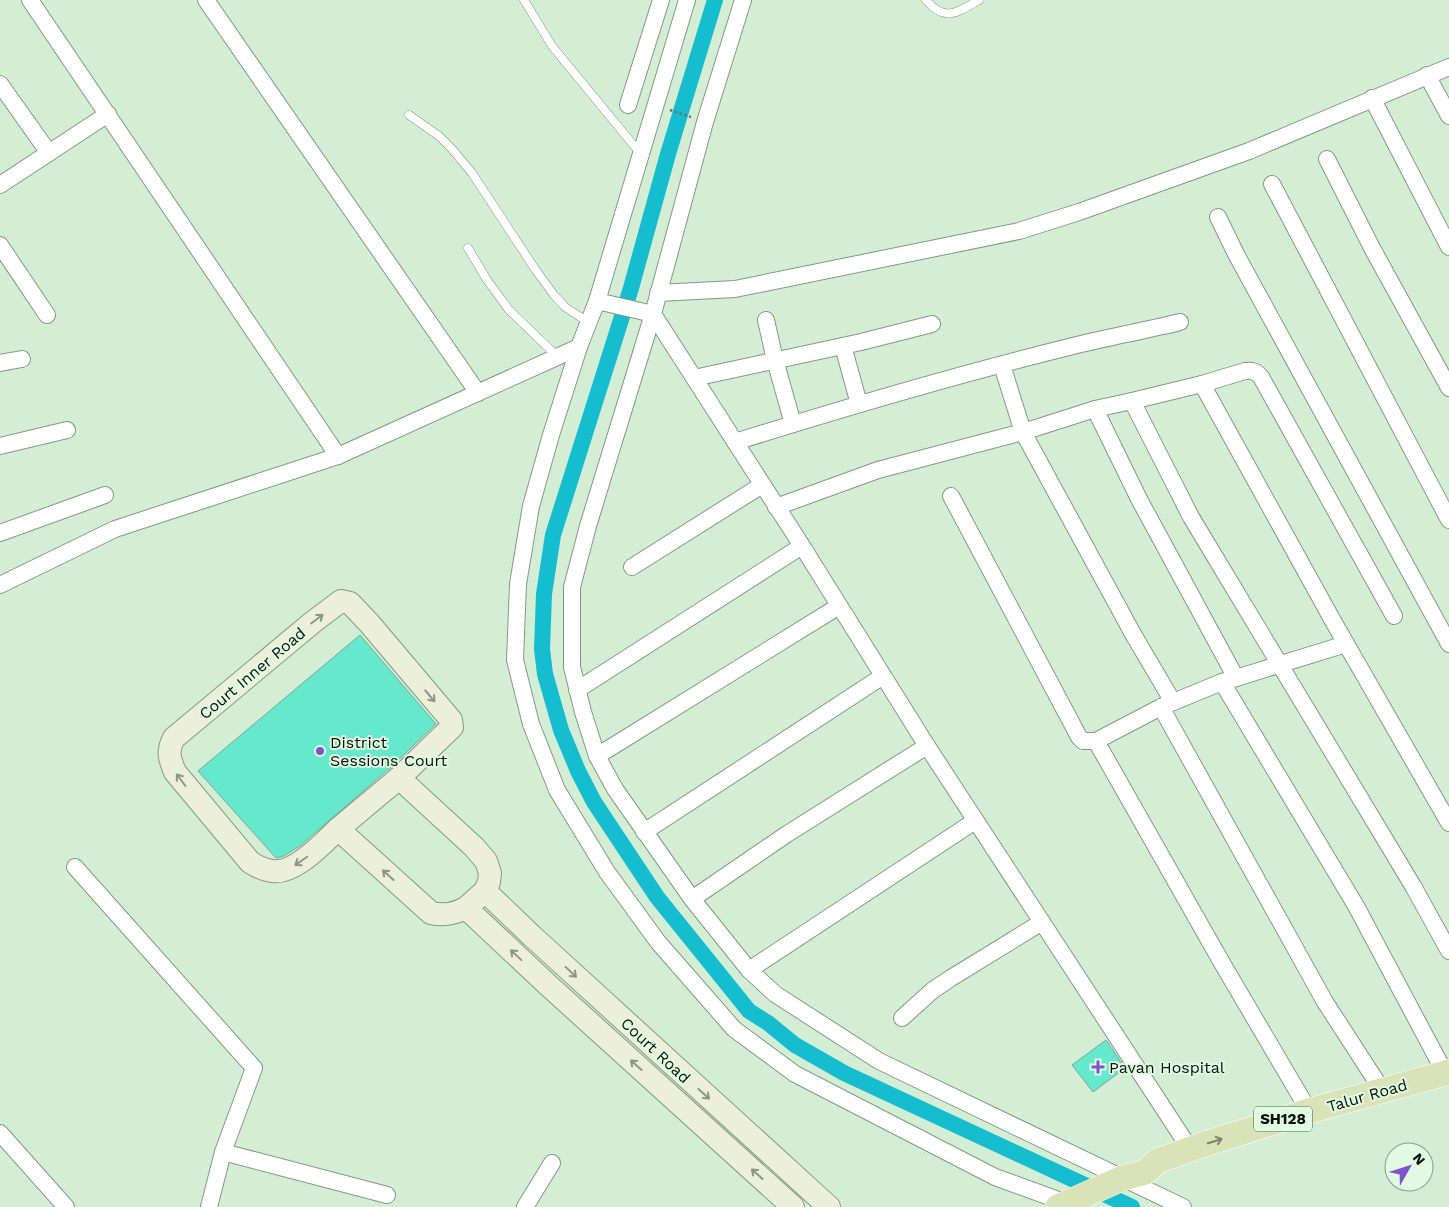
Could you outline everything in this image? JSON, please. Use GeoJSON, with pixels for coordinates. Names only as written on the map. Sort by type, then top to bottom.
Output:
{"type":"FeatureCollection","features":[{"type":"Feature","properties":{"kind":"main road","name":"Talur Road"},"geometry":{"type":"LineString","coordinates":[[1065,1206],[1123,1178],[1146,1172],[1194,1165],[1448,1077]]}},
{"type":"Feature","properties":{"kind":"main road","name":"Talur Road"},"geometry":{"type":"LineString","coordinates":[[1146,1172],[1156,1161],[1310,1111],[1382,1090],[1448,1077]]}},
{"type":"Feature","properties":{"kind":"street"},"geometry":{"type":"LineString","coordinates":[[30,0],[338,456]]}},
{"type":"Feature","properties":{"kind":"street"},"geometry":{"type":"LineString","coordinates":[[206,0],[478,393]]}},
{"type":"Feature","properties":{"kind":"street"},"geometry":{"type":"LineString","coordinates":[[628,105],[661,0]]}},
{"type":"Feature","properties":{"kind":"street"},"geometry":{"type":"LineString","coordinates":[[687,0],[640,153],[603,302],[588,322],[579,347],[531,506],[518,584],[515,660],[531,724],[557,790],[608,872],[658,942],[734,1029],[794,1074],[995,1177],[1065,1206]]}},
{"type":"Feature","properties":{"kind":"street"},"geometry":{"type":"LineString","coordinates":[[742,0],[658,294],[646,312],[572,587],[572,667],[577,690],[598,756],[614,789],[692,899],[749,970],[775,994],[880,1061],[1183,1207]]}},
{"type":"Feature","properties":{"kind":"street"},"geometry":{"type":"LineString","coordinates":[[658,294],[734,288],[1019,231],[1079,212],[1249,151],[1449,67]]}},
{"type":"Feature","properties":{"kind":"street"},"geometry":{"type":"LineString","coordinates":[[1428,76],[1449,116]]}},
{"type":"Feature","properties":{"kind":"street"},"geometry":{"type":"LineString","coordinates":[[0,84],[49,153]]}},
{"type":"Feature","properties":{"kind":"street"},"geometry":{"type":"LineString","coordinates":[[1372,98],[1449,247]]}},
{"type":"Feature","properties":{"kind":"street"},"geometry":{"type":"LineString","coordinates":[[0,185],[108,114]]}},
{"type":"Feature","properties":{"kind":"street"},"geometry":{"type":"LineString","coordinates":[[1327,159],[1372,248],[1449,388]]}},
{"type":"Feature","properties":{"kind":"street"},"geometry":{"type":"LineString","coordinates":[[1272,184],[1449,520]]}},
{"type":"Feature","properties":{"kind":"street"},"geometry":{"type":"LineString","coordinates":[[1218,217],[1237,256],[1449,644]]}},
{"type":"Feature","properties":{"kind":"street"},"geometry":{"type":"LineString","coordinates":[[0,245],[47,315]]}},
{"type":"Feature","properties":{"kind":"street"},"geometry":{"type":"LineString","coordinates":[[603,302],[646,312],[694,378],[975,821],[1190,1150]]}},
{"type":"Feature","properties":{"kind":"street"},"geometry":{"type":"LineString","coordinates":[[766,320],[793,424]]}},
{"type":"Feature","properties":{"kind":"street"},"geometry":{"type":"LineString","coordinates":[[735,442],[859,404],[1002,365],[1074,346],[1180,322]]}},
{"type":"Feature","properties":{"kind":"street"},"geometry":{"type":"LineString","coordinates":[[694,378],[843,346],[932,324]]}},
{"type":"Feature","properties":{"kind":"street"},"geometry":{"type":"LineString","coordinates":[[843,346],[859,404]]}},
{"type":"Feature","properties":{"kind":"street"},"geometry":{"type":"LineString","coordinates":[[0,585],[115,529],[338,456],[579,347]]}},
{"type":"Feature","properties":{"kind":"street"},"geometry":{"type":"LineString","coordinates":[[0,364],[22,359]]}},
{"type":"Feature","properties":{"kind":"street"},"geometry":{"type":"LineString","coordinates":[[1002,365],[1023,432],[1133,634],[1167,704],[1326,1002],[1382,1090]]}},
{"type":"Feature","properties":{"kind":"street"},"geometry":{"type":"LineString","coordinates":[[776,507],[878,470],[1023,432],[1095,409],[1202,384],[1252,370],[1261,377],[1394,616]]}},
{"type":"Feature","properties":{"kind":"street"},"geometry":{"type":"LineString","coordinates":[[1202,384],[1346,644],[1449,823]]}},
{"type":"Feature","properties":{"kind":"street"},"geometry":{"type":"LineString","coordinates":[[1132,401],[1191,517],[1413,886],[1449,951]]}},
{"type":"Feature","properties":{"kind":"street"},"geometry":{"type":"LineString","coordinates":[[1095,409],[1229,680],[1356,906],[1448,1077]]}},
{"type":"Feature","properties":{"kind":"street"},"geometry":{"type":"LineString","coordinates":[[0,446],[68,430]]}},
{"type":"Feature","properties":{"kind":"street"},"geometry":{"type":"LineString","coordinates":[[632,567],[762,485]]}},
{"type":"Feature","properties":{"kind":"street"},"geometry":{"type":"LineString","coordinates":[[0,533],[105,495]]}},
{"type":"Feature","properties":{"kind":"street"},"geometry":{"type":"LineString","coordinates":[[951,496],[1079,737],[1083,741],[1096,741],[1167,704],[1229,680],[1346,644]]}},
{"type":"Feature","properties":{"kind":"street"},"geometry":{"type":"LineString","coordinates":[[577,690],[802,546]]}},
{"type":"Feature","properties":{"kind":"street","name":"Court Inner Road"},"geometry":{"type":"LineString","coordinates":[[338,829],[307,856],[289,868],[272,871],[255,865],[250,862],[175,772],[168,754],[169,747],[174,738],[313,622],[342,601],[350,603],[369,623],[451,720],[452,727],[400,778]]}},
{"type":"Feature","properties":{"kind":"street"},"geometry":{"type":"LineString","coordinates":[[598,756],[839,606]]}},
{"type":"Feature","properties":{"kind":"street"},"geometry":{"type":"LineString","coordinates":[[644,832],[883,676]]}},
{"type":"Feature","properties":{"kind":"street"},"geometry":{"type":"LineString","coordinates":[[1096,741],[1222,963],[1310,1111]]}},
{"type":"Feature","properties":{"kind":"street"},"geometry":{"type":"LineString","coordinates":[[692,899],[787,834],[927,746]]}},
{"type":"Feature","properties":{"kind":"street"},"geometry":{"type":"LineString","coordinates":[[400,778],[474,847],[486,861],[490,873],[489,882],[485,891],[466,908],[441,916],[431,913],[338,829],[400,778]]}},
{"type":"Feature","properties":{"kind":"street"},"geometry":{"type":"LineString","coordinates":[[749,970],[975,821]]}},
{"type":"Feature","properties":{"kind":"street"},"geometry":{"type":"LineString","coordinates":[[75,867],[254,1068],[223,1152],[209,1207]]}},
{"type":"Feature","properties":{"kind":"street","name":"Court Road"},"geometry":{"type":"LineString","coordinates":[[485,891],[829,1207]]}},
{"type":"Feature","properties":{"kind":"street","name":"Court Road"},"geometry":{"type":"LineString","coordinates":[[466,908],[555,992],[793,1207]]}},
{"type":"Feature","properties":{"kind":"street"},"geometry":{"type":"LineString","coordinates":[[902,1018],[933,990],[1042,922]]}},
{"type":"Feature","properties":{"kind":"street"},"geometry":{"type":"LineString","coordinates":[[0,1133],[66,1207]]}},
{"type":"Feature","properties":{"kind":"street"},"geometry":{"type":"LineString","coordinates":[[223,1152],[387,1195]]}},
{"type":"Feature","properties":{"kind":"street"},"geometry":{"type":"LineString","coordinates":[[525,1207],[552,1163]]}},
{"type":"Feature","properties":{"kind":"lane"},"geometry":{"type":"LineString","coordinates":[[524,0],[552,46],[640,153]]}},
{"type":"Feature","properties":{"kind":"lane"},"geometry":{"type":"LineString","coordinates":[[926,0],[932,8],[943,14],[956,13],[979,0]]}},
{"type":"Feature","properties":{"kind":"lane"},"geometry":{"type":"LineString","coordinates":[[409,115],[439,136],[452,149],[472,173],[554,295],[565,307],[588,322]]}},
{"type":"Feature","properties":{"kind":"lane"},"geometry":{"type":"LineString","coordinates":[[468,248],[486,280],[509,310],[558,356]]}},
{"type":"Feature","properties":{"kind":"path"},"geometry":{"type":"LineString","coordinates":[[667,108],[691,117]]}},
{"type":"Feature","properties":{"kind":"building","name":"District Sessions Court"},"geometry":{"type":"Polygon","coordinates":[[[360,635],[436,724],[390,768],[300,846],[284,856],[276,858],[198,771],[360,635]]]}},
{"type":"Feature","properties":{"kind":"building"},"geometry":{"type":"Polygon","coordinates":[[[1106,1040],[1125,1068],[1093,1092],[1072,1065],[1106,1040]]]}},
{"type":"Feature","properties":{"kind":"waterway"},"geometry":{"type":"LineString","coordinates":[[715,0],[668,154],[631,288],[553,535],[544,594],[542,649],[545,674],[561,730],[578,771],[594,802],[657,897],[749,1011],[768,1023],[795,1045],[844,1073],[1132,1207]]}},
{"type":"Feature","properties":{"kind":"place","name":"District Sessions Court"},"geometry":{"type":"Point","coordinates":[320,751]}},
{"type":"Feature","properties":{"kind":"place","name":"Pavan Hospital"},"geometry":{"type":"Point","coordinates":[1098,1067]}}]}
